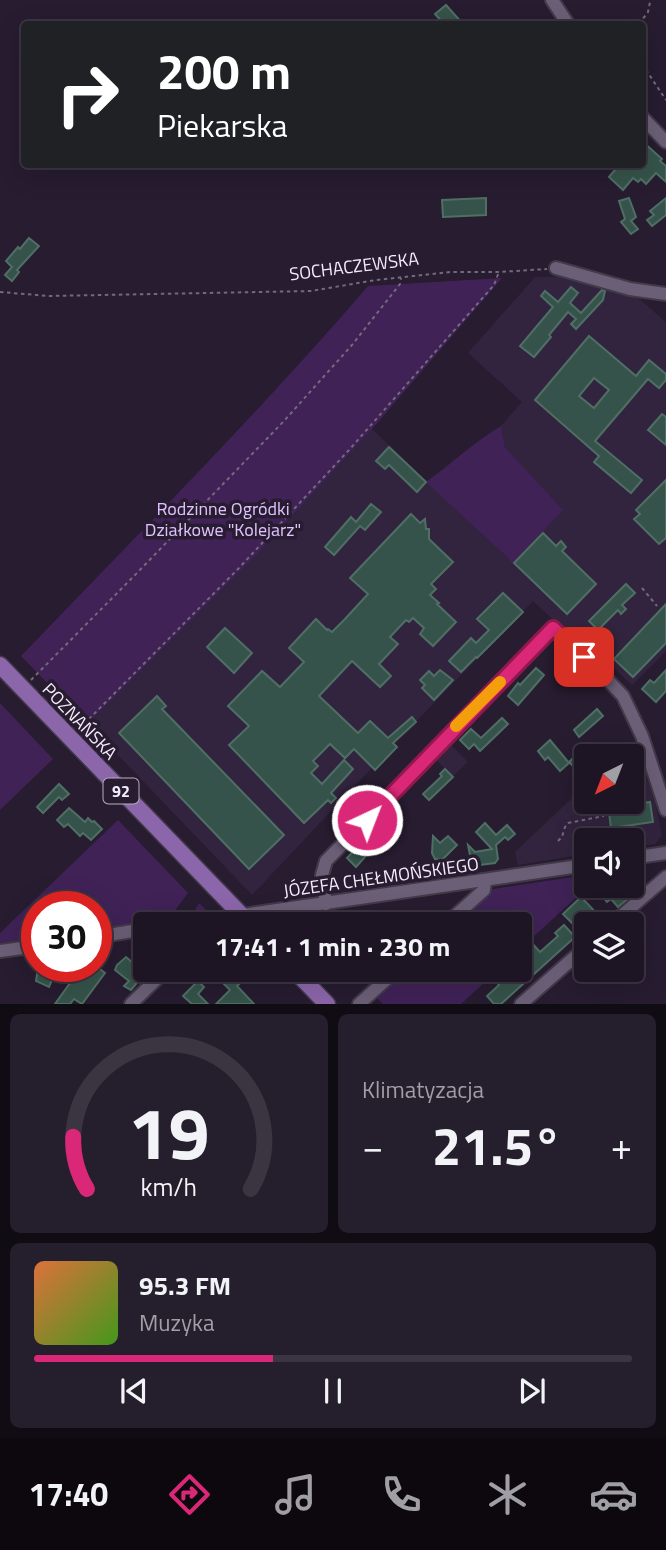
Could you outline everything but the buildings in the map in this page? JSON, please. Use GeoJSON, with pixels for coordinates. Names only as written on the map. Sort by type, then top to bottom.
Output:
{"type":"FeatureCollection","features":[{"type":"Feature","properties":{"kind":"main road","name":"POZNAŃSKA"},"geometry":{"type":"LineString","coordinates":[[0,665],[238,912]]}},
{"type":"Feature","properties":{"kind":"main road"},"geometry":{"type":"LineString","coordinates":[[306,982],[327,1004]]}},
{"type":"Feature","properties":{"kind":"street"},"geometry":{"type":"LineString","coordinates":[[552,0],[566,21]]}},
{"type":"Feature","properties":{"kind":"street"},"geometry":{"type":"LineString","coordinates":[[646,121],[666,142]]}},
{"type":"Feature","properties":{"kind":"street"},"geometry":{"type":"LineString","coordinates":[[556,268],[631,289],[666,294]]}},
{"type":"Feature","properties":{"kind":"street"},"geometry":{"type":"LineString","coordinates":[[326,904],[322,874],[326,861],[553,628],[623,696],[642,736],[666,810]]}},
{"type":"Feature","properties":{"kind":"street"},"geometry":{"type":"LineString","coordinates":[[644,856],[666,853]]}},
{"type":"Feature","properties":{"kind":"street","name":"JÓZEFA CHEŁMOŃSKIEGO"},"geometry":{"type":"LineString","coordinates":[[286,912],[574,867]]}},
{"type":"Feature","properties":{"kind":"street"},"geometry":{"type":"LineString","coordinates":[[626,912],[666,877]]}},
{"type":"Feature","properties":{"kind":"street"},"geometry":{"type":"LineString","coordinates":[[459,912],[484,890],[485,880]]}},
{"type":"Feature","properties":{"kind":"street"},"geometry":{"type":"LineString","coordinates":[[112,934],[133,931]]}},
{"type":"Feature","properties":{"kind":"street"},"geometry":{"type":"LineString","coordinates":[[0,951],[21,948]]}},
{"type":"Feature","properties":{"kind":"street"},"geometry":{"type":"LineString","coordinates":[[521,1004],[574,958]]}},
{"type":"Feature","properties":{"kind":"street"},"geometry":{"type":"LineString","coordinates":[[131,1004],[154,982]]}},
{"type":"Feature","properties":{"kind":"street"},"geometry":{"type":"LineString","coordinates":[[359,1004],[384,982]]}},
{"type":"Feature","properties":{"kind":"path"},"geometry":{"type":"LineString","coordinates":[[642,21],[649,12],[650,2]]}},
{"type":"Feature","properties":{"kind":"path"},"geometry":{"type":"LineString","coordinates":[[646,70],[666,100]]}},
{"type":"Feature","properties":{"kind":"path","name":"SOCHACZEWSKA"},"geometry":{"type":"LineString","coordinates":[[0,292],[49,296],[311,291],[452,272],[556,268]]}},
{"type":"Feature","properties":{"kind":"path"},"geometry":{"type":"LineString","coordinates":[[76,732],[214,595],[340,460],[494,285],[499,272]]}},
{"type":"Feature","properties":{"kind":"path"},"geometry":{"type":"LineString","coordinates":[[29,683],[284,421],[352,345],[400,284],[401,277]]}},
{"type":"Feature","properties":{"kind":"path"},"geometry":{"type":"LineString","coordinates":[[642,588],[657,606]]}},
{"type":"Feature","properties":{"kind":"path"},"geometry":{"type":"LineString","coordinates":[[558,841],[568,823],[604,816]]}},
{"type":"Feature","properties":{"kind":"shaded area"},"geometry":{"type":"Polygon","coordinates":[[[535,277],[563,277],[637,297],[666,322],[666,651],[632,685],[570,627],[565,631],[533,601],[252,895],[93,729],[93,718],[258,553],[372,429],[512,563],[562,510],[505,447],[501,426],[522,402],[468,353],[535,277]]]}},
{"type":"Feature","properties":{"kind":"shaded area"},"geometry":{"type":"Polygon","coordinates":[[[450,744],[468,762],[453,776],[435,759],[450,744]]]}},
{"type":"Feature","properties":{"kind":"shaded area"},"geometry":{"type":"Polygon","coordinates":[[[644,769],[662,835],[655,844],[644,845],[644,828],[574,828],[574,856],[518,865],[515,852],[574,796],[574,814],[644,814],[644,769]]]}},
{"type":"Feature","properties":{"kind":"green space","name":"Rodzinne Ogródki Działkowe \"Kolejarz\""},"geometry":{"type":"Polygon","coordinates":[[[502,278],[372,429],[258,553],[93,718],[81,718],[21,656],[241,427],[368,286],[502,278]]]}},
{"type":"Feature","properties":{"kind":"green space"},"geometry":{"type":"Polygon","coordinates":[[[501,426],[505,447],[563,510],[512,564],[426,482],[501,426]]]}},
{"type":"Feature","properties":{"kind":"green space"},"geometry":{"type":"Polygon","coordinates":[[[0,703],[53,759],[0,810],[0,703]]]}},
{"type":"Feature","properties":{"kind":"green space"},"geometry":{"type":"Polygon","coordinates":[[[118,820],[188,893],[176,909],[177,912],[133,912],[133,925],[112,928],[112,891],[44,891],[118,820]]]}},
{"type":"Feature","properties":{"kind":"green space"},"geometry":{"type":"Polygon","coordinates":[[[574,877],[576,898],[532,938],[532,912],[468,912],[493,889],[574,877]]]}},
{"type":"Feature","properties":{"kind":"green space"},"geometry":{"type":"Polygon","coordinates":[[[199,903],[207,911],[177,912],[195,910],[199,903]]]}},
{"type":"Feature","properties":{"kind":"green space"},"geometry":{"type":"Polygon","coordinates":[[[21,913],[21,940],[0,943],[0,933],[21,913]]]}},
{"type":"Feature","properties":{"kind":"green space"},"geometry":{"type":"Polygon","coordinates":[[[393,982],[485,982],[461,1004],[383,1004],[376,997],[393,982]]]}},
{"type":"Feature","properties":{"kind":"slow traffic"},"geometry":{"type":"LineString","coordinates":[[456,726],[500,682]]}},
{"type":"Feature","properties":{"kind":"route"},"geometry":{"type":"LineString","coordinates":[[367,820],[553,628],[584,657]]}}]}
